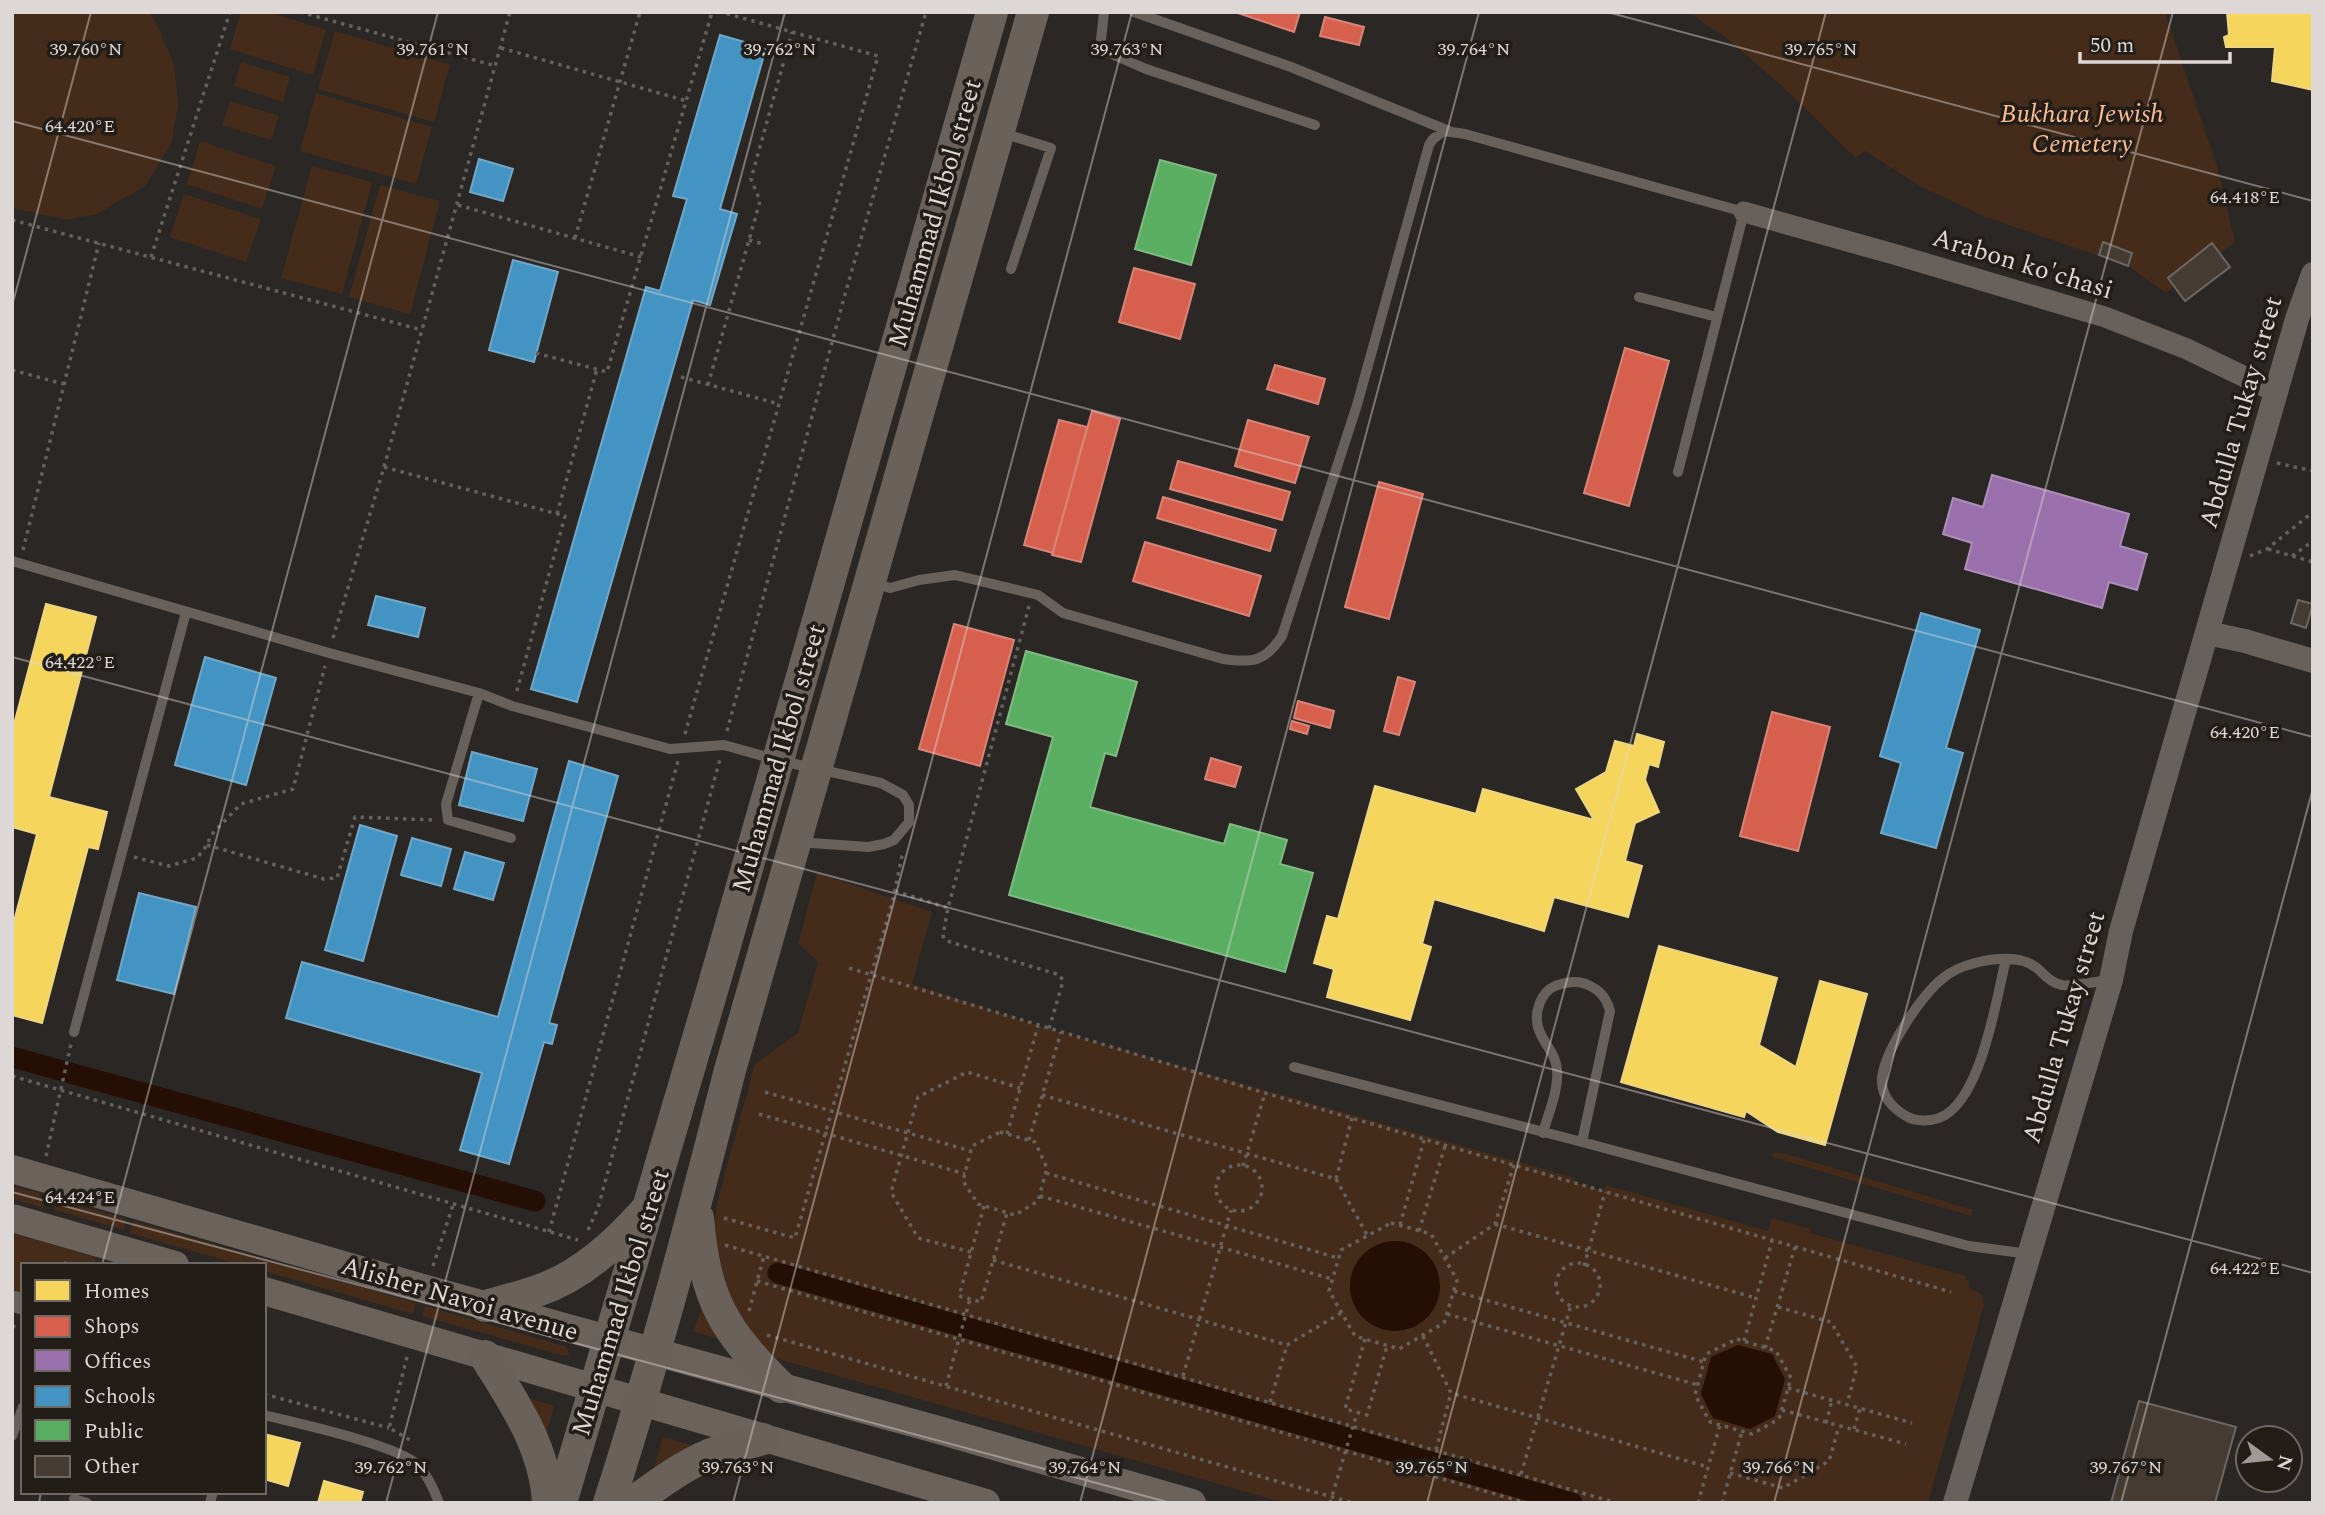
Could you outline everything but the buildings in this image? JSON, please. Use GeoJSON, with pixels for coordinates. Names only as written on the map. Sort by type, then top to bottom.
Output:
{"type":"FeatureCollection","features":[{"type":"Feature","properties":{"kind":"main road","name":"Muhammad Ikbol street"},"geometry":{"type":"LineString","coordinates":[[561,1503],[992,12]]}},
{"type":"Feature","properties":{"kind":"main road","name":"Muhammad Ikbol street"},"geometry":{"type":"LineString","coordinates":[[609,1503],[654,1352],[708,1210],[730,1070],[1033,12]]}},
{"type":"Feature","properties":{"kind":"main road","name":"Alisher Navoi avenue"},"geometry":{"type":"LineString","coordinates":[[12,1170],[485,1306],[1192,1503]]}},
{"type":"Feature","properties":{"kind":"main road"},"geometry":{"type":"LineString","coordinates":[[485,1306],[540,1290],[590,1264],[624,1236],[648,1208]]}},
{"type":"Feature","properties":{"kind":"main road"},"geometry":{"type":"LineString","coordinates":[[708,1210],[706,1275],[720,1312],[751,1358],[781,1387]]}},
{"type":"Feature","properties":{"kind":"main road"},"geometry":{"type":"LineString","coordinates":[[12,1218],[168,1263]]}},
{"type":"Feature","properties":{"kind":"main road","name":"Alisher Navoi avenue"},"geometry":{"type":"LineString","coordinates":[[266,1292],[986,1503]]}},
{"type":"Feature","properties":{"kind":"main road"},"geometry":{"type":"LineString","coordinates":[[485,1356],[520,1411],[540,1455],[548,1503]]}},
{"type":"Feature","properties":{"kind":"main road"},"geometry":{"type":"LineString","coordinates":[[632,1503],[698,1460],[764,1439]]}},
{"type":"Feature","properties":{"kind":"street","name":"Arabon ko'chasi"},"geometry":{"type":"LineString","coordinates":[[1744,212],[2105,317],[2187,349],[2276,392]]}},
{"type":"Feature","properties":{"kind":"street","name":"Abdulla Tukay street"},"geometry":{"type":"LineString","coordinates":[[1955,1503],[2110,980],[2121,931],[2276,392],[2305,320],[2313,274]]}},
{"type":"Feature","properties":{"kind":"street"},"geometry":{"type":"LineString","coordinates":[[2207,633],[2245,641],[2313,662]]}},
{"type":"Feature","properties":{"kind":"lane"},"geometry":{"type":"LineString","coordinates":[[1104,12],[1100,49],[1146,69],[1315,125]]}},
{"type":"Feature","properties":{"kind":"lane"},"geometry":{"type":"LineString","coordinates":[[1134,12],[1291,67],[1451,132],[1744,212],[1678,472]]}},
{"type":"Feature","properties":{"kind":"lane"},"geometry":{"type":"LineString","coordinates":[[870,583],[890,588],[919,580],[955,575],[1045,598],[1063,613],[1223,659],[1248,661],[1263,657],[1282,636],[1357,405],[1429,145],[1437,135],[1444,131],[1451,132]]}},
{"type":"Feature","properties":{"kind":"lane"},"geometry":{"type":"LineString","coordinates":[[999,132],[1051,148],[1011,269]]}},
{"type":"Feature","properties":{"kind":"lane"},"geometry":{"type":"LineString","coordinates":[[1639,297],[1717,317]]}},
{"type":"Feature","properties":{"kind":"lane"},"geometry":{"type":"LineString","coordinates":[[16,562],[670,749],[724,745],[776,760],[881,783],[903,795],[909,805],[909,822],[894,840],[884,844],[868,847],[796,842]]}},
{"type":"Feature","properties":{"kind":"lane"},"geometry":{"type":"LineString","coordinates":[[74,1032],[186,612]]}},
{"type":"Feature","properties":{"kind":"lane"},"geometry":{"type":"LineString","coordinates":[[479,693],[446,804],[448,820],[512,838]]}},
{"type":"Feature","properties":{"kind":"lane"},"geometry":{"type":"LineString","coordinates":[[2006,959],[1983,1052],[1965,1098],[1950,1113],[1937,1119],[1910,1119],[1897,1111],[1889,1103],[1882,1085],[1887,1055],[1910,1018],[1940,979],[1961,967],[2006,959],[2030,962],[2050,981],[2064,986],[2110,980]]}},
{"type":"Feature","properties":{"kind":"lane"},"geometry":{"type":"LineString","coordinates":[[1543,1133],[1558,1074],[1556,1059],[1537,1025],[1541,998],[1550,988],[1567,982],[1582,982],[1598,989],[1606,998],[1610,1010],[1581,1142]]}},
{"type":"Feature","properties":{"kind":"lane"},"geometry":{"type":"LineString","coordinates":[[1294,1067],[1969,1246],[2029,1254]]}},
{"type":"Feature","properties":{"kind":"lane"},"geometry":{"type":"LineString","coordinates":[[12,1436],[21,1412]]}},
{"type":"Feature","properties":{"kind":"lane"},"geometry":{"type":"LineString","coordinates":[[266,1416],[396,1452],[416,1463],[430,1480],[439,1503]]}},
{"type":"Feature","properties":{"kind":"lane"},"geometry":{"type":"LineString","coordinates":[[74,1499],[87,1503]]}},
{"type":"Feature","properties":{"kind":"path"},"geometry":{"type":"LineString","coordinates":[[151,257],[230,12]]}},
{"type":"Feature","properties":{"kind":"path"},"geometry":{"type":"LineString","coordinates":[[122,853],[169,866],[197,858],[211,835],[242,804],[293,789],[510,12]]}},
{"type":"Feature","properties":{"kind":"path"},"geometry":{"type":"LineString","coordinates":[[575,238],[640,12]]}},
{"type":"Feature","properties":{"kind":"path"},"geometry":{"type":"LineString","coordinates":[[536,353],[607,372],[712,12]]}},
{"type":"Feature","properties":{"kind":"path"},"geometry":{"type":"LineString","coordinates":[[549,1232],[681,748],[878,56],[721,12]]}},
{"type":"Feature","properties":{"kind":"path"},"geometry":{"type":"LineString","coordinates":[[588,1230],[598,1208],[844,298],[926,12]]}},
{"type":"Feature","properties":{"kind":"path"},"geometry":{"type":"LineString","coordinates":[[303,13],[496,66]]}},
{"type":"Feature","properties":{"kind":"path"},"geometry":{"type":"LineString","coordinates":[[708,385],[760,201],[751,179],[792,32]]}},
{"type":"Feature","properties":{"kind":"path"},"geometry":{"type":"LineString","coordinates":[[501,48],[687,101]]}},
{"type":"Feature","properties":{"kind":"path"},"geometry":{"type":"LineString","coordinates":[[457,205],[641,257]]}},
{"type":"Feature","properties":{"kind":"path"},"geometry":{"type":"LineString","coordinates":[[12,220],[422,330]]}},
{"type":"Feature","properties":{"kind":"path"},"geometry":{"type":"LineString","coordinates":[[749,240],[763,244]]}},
{"type":"Feature","properties":{"kind":"path"},"geometry":{"type":"LineString","coordinates":[[16,562],[99,243]]}},
{"type":"Feature","properties":{"kind":"path"},"geometry":{"type":"LineString","coordinates":[[556,514],[597,369]]}},
{"type":"Feature","properties":{"kind":"path"},"geometry":{"type":"LineString","coordinates":[[12,370],[64,384]]}},
{"type":"Feature","properties":{"kind":"path"},"geometry":{"type":"LineString","coordinates":[[681,377],[779,404]]}},
{"type":"Feature","properties":{"kind":"path"},"geometry":{"type":"LineString","coordinates":[[2257,459],[2313,471]]}},
{"type":"Feature","properties":{"kind":"path"},"geometry":{"type":"LineString","coordinates":[[384,467],[565,516],[512,706]]}},
{"type":"Feature","properties":{"kind":"path","name":"Abdulla Tukay street"},"geometry":{"type":"LineString","coordinates":[[2226,567],[2267,549],[2313,512]]}},
{"type":"Feature","properties":{"kind":"path"},"geometry":{"type":"LineString","coordinates":[[2292,556],[2313,541]]}},
{"type":"Feature","properties":{"kind":"path"},"geometry":{"type":"LineString","coordinates":[[2267,549],[2313,562]]}},
{"type":"Feature","properties":{"kind":"path"},"geometry":{"type":"LineString","coordinates":[[1032,594],[948,908],[944,939],[1060,975],[1063,981],[1049,1028]]}},
{"type":"Feature","properties":{"kind":"path"},"geometry":{"type":"LineString","coordinates":[[207,845],[324,879],[337,878],[355,817],[448,820]]}},
{"type":"Feature","properties":{"kind":"path"},"geometry":{"type":"LineString","coordinates":[[708,1210],[795,1238],[895,891],[909,822]]}},
{"type":"Feature","properties":{"kind":"path"},"geometry":{"type":"LineString","coordinates":[[895,891],[948,908]]}},
{"type":"Feature","properties":{"kind":"path"},"geometry":{"type":"LineString","coordinates":[[849,968],[1265,1093],[1951,1292]]}},
{"type":"Feature","properties":{"kind":"path"},"geometry":{"type":"LineString","coordinates":[[1007,1134],[1038,1026]]}},
{"type":"Feature","properties":{"kind":"path"},"geometry":{"type":"LineString","coordinates":[[1029,1140],[1060,1032]]}},
{"type":"Feature","properties":{"kind":"path"},"geometry":{"type":"LineString","coordinates":[[42,1178],[61,1082],[68,1061]]}},
{"type":"Feature","properties":{"kind":"path"},"geometry":{"type":"LineString","coordinates":[[971,1252],[918,1238],[891,1192],[918,1097],[967,1072],[1020,1088]]}},
{"type":"Feature","properties":{"kind":"path"},"geometry":{"type":"LineString","coordinates":[[12,1076],[583,1242]]}},
{"type":"Feature","properties":{"kind":"path"},"geometry":{"type":"LineString","coordinates":[[765,1091],[971,1152]]}},
{"type":"Feature","properties":{"kind":"path"},"geometry":{"type":"LineString","coordinates":[[1243,1166],[1265,1093]]}},
{"type":"Feature","properties":{"kind":"path"},"geometry":{"type":"LineString","coordinates":[[1042,1095],[1336,1179]]}},
{"type":"Feature","properties":{"kind":"path"},"geometry":{"type":"LineString","coordinates":[[759,1114],[965,1174]]}},
{"type":"Feature","properties":{"kind":"path"},"geometry":{"type":"LineString","coordinates":[[1352,1118],[1336,1179],[1367,1235]]}},
{"type":"Feature","properties":{"kind":"path"},"geometry":{"type":"LineString","coordinates":[[1000,1132],[1029,1140],[1035,1142],[1047,1168],[1038,1201],[1015,1215],[978,1204],[964,1181],[972,1146],[1000,1132]]}},
{"type":"Feature","properties":{"kind":"path"},"geometry":{"type":"LineString","coordinates":[[1400,1225],[1424,1139]]}},
{"type":"Feature","properties":{"kind":"path"},"geometry":{"type":"LineString","coordinates":[[1419,1231],[1445,1145]]}},
{"type":"Feature","properties":{"kind":"path"},"geometry":{"type":"LineString","coordinates":[[1235,1164],[1253,1169],[1263,1184],[1258,1202],[1243,1213],[1231,1210],[1223,1208],[1215,1193],[1220,1172],[1235,1164]]}},
{"type":"Feature","properties":{"kind":"path"},"geometry":{"type":"LineString","coordinates":[[1445,1258],[1495,1224],[1514,1166]]}},
{"type":"Feature","properties":{"kind":"path"},"geometry":{"type":"LineString","coordinates":[[1046,1173],[1338,1258]]}},
{"type":"Feature","properties":{"kind":"path"},"geometry":{"type":"LineString","coordinates":[[1584,1266],[1605,1192]]}},
{"type":"Feature","properties":{"kind":"path"},"geometry":{"type":"LineString","coordinates":[[1040,1196],[1332,1279]]}},
{"type":"Feature","properties":{"kind":"path"},"geometry":{"type":"LineString","coordinates":[[432,1270],[453,1205]]}},
{"type":"Feature","properties":{"kind":"path"},"geometry":{"type":"LineString","coordinates":[[984,1206],[959,1296],[981,1302],[1007,1213]]}},
{"type":"Feature","properties":{"kind":"path"},"geometry":{"type":"LineString","coordinates":[[1182,1377],[1231,1210]]}},
{"type":"Feature","properties":{"kind":"path"},"geometry":{"type":"LineString","coordinates":[[1391,1223],[1419,1231],[1431,1234],[1457,1280],[1444,1324],[1399,1349],[1355,1336],[1329,1291],[1341,1250],[1391,1223]]}},
{"type":"Feature","properties":{"kind":"path"},"geometry":{"type":"LineString","coordinates":[[1495,1224],[1756,1298]]}},
{"type":"Feature","properties":{"kind":"path"},"geometry":{"type":"LineString","coordinates":[[1744,1341],[1772,1241]]}},
{"type":"Feature","properties":{"kind":"path"},"geometry":{"type":"LineString","coordinates":[[718,1243],[1618,1503]]}},
{"type":"Feature","properties":{"kind":"path"},"geometry":{"type":"LineString","coordinates":[[1765,1348],[1795,1247]]}},
{"type":"Feature","properties":{"kind":"path"},"geometry":{"type":"LineString","coordinates":[[741,1308],[747,1319],[764,1256]]}},
{"type":"Feature","properties":{"kind":"path"},"geometry":{"type":"LineString","coordinates":[[993,1259],[1287,1345]]}},
{"type":"Feature","properties":{"kind":"path"},"geometry":{"type":"LineString","coordinates":[[1574,1263],[1592,1268],[1601,1282],[1596,1299],[1582,1308],[1571,1305],[1563,1302],[1555,1289],[1559,1272],[1574,1263]]}},
{"type":"Feature","properties":{"kind":"path"},"geometry":{"type":"LineString","coordinates":[[757,1281],[1347,1449],[1526,1503]]}},
{"type":"Feature","properties":{"kind":"path"},"geometry":{"type":"LineString","coordinates":[[1454,1291],[1704,1362]]}},
{"type":"Feature","properties":{"kind":"path"},"geometry":{"type":"LineString","coordinates":[[946,1386],[970,1299]]}},
{"type":"Feature","properties":{"kind":"path"},"geometry":{"type":"LineString","coordinates":[[1521,1475],[1571,1305]]}},
{"type":"Feature","properties":{"kind":"path"},"geometry":{"type":"LineString","coordinates":[[1778,1307],[1831,1322],[1857,1367],[1847,1404]]}},
{"type":"Feature","properties":{"kind":"path"},"geometry":{"type":"LineString","coordinates":[[1270,1402],[1287,1345],[1341,1313]]}},
{"type":"Feature","properties":{"kind":"path"},"geometry":{"type":"LineString","coordinates":[[1447,1314],[1698,1385]]}},
{"type":"Feature","properties":{"kind":"path"},"geometry":{"type":"LineString","coordinates":[[764,1334],[1353,1503]]}},
{"type":"Feature","properties":{"kind":"path"},"geometry":{"type":"LineString","coordinates":[[1423,1336],[1451,1393],[1436,1450]]}},
{"type":"Feature","properties":{"kind":"path"},"geometry":{"type":"LineString","coordinates":[[1365,1339],[1345,1409],[1357,1413],[1367,1415],[1387,1346]]}},
{"type":"Feature","properties":{"kind":"path"},"geometry":{"type":"LineString","coordinates":[[1737,1339],[1744,1341],[1776,1351],[1791,1378],[1779,1419],[1752,1434],[1710,1422],[1695,1395],[1706,1354],[1737,1339]]}},
{"type":"Feature","properties":{"kind":"path"},"geometry":{"type":"LineString","coordinates":[[389,1428],[408,1351]]}},
{"type":"Feature","properties":{"kind":"path"},"geometry":{"type":"LineString","coordinates":[[1788,1388],[1912,1423]]}},
{"type":"Feature","properties":{"kind":"path"},"geometry":{"type":"LineString","coordinates":[[1451,1393],[1708,1467]]}},
{"type":"Feature","properties":{"kind":"path"},"geometry":{"type":"LineString","coordinates":[[266,1395],[389,1428],[419,1447]]}},
{"type":"Feature","properties":{"kind":"path"},"geometry":{"type":"LineString","coordinates":[[1826,1423],[1832,1400]]}},
{"type":"Feature","properties":{"kind":"path"},"geometry":{"type":"LineString","coordinates":[[1854,1430],[1860,1408]]}},
{"type":"Feature","properties":{"kind":"path"},"geometry":{"type":"LineString","coordinates":[[1782,1410],[1906,1444]]}},
{"type":"Feature","properties":{"kind":"path"},"geometry":{"type":"LineString","coordinates":[[1330,1503],[1357,1413]]}},
{"type":"Feature","properties":{"kind":"path"},"geometry":{"type":"LineString","coordinates":[[1698,1503],[1720,1425]]}},
{"type":"Feature","properties":{"kind":"path"},"geometry":{"type":"LineString","coordinates":[[1730,1473],[1783,1488],[1829,1461],[1839,1426]]}},
{"type":"Feature","properties":{"kind":"path"},"geometry":{"type":"LineString","coordinates":[[1722,1503],[1742,1431]]}},
{"type":"Feature","properties":{"kind":"green space"},"geometry":{"type":"Polygon","coordinates":[[[12,12],[149,12],[174,64],[178,105],[171,144],[145,186],[97,214],[67,220],[12,208],[12,12]]]}},
{"type":"Feature","properties":{"kind":"green space"},"geometry":{"type":"Polygon","coordinates":[[[241,12],[269,12],[326,30],[313,75],[230,49],[241,12]]]}},
{"type":"Feature","properties":{"kind":"green space","name":"Bukhara Jewish Cemetery"},"geometry":{"type":"Polygon","coordinates":[[[1688,12],[2165,12],[2217,166],[2235,242],[2166,293],[2128,266],[1983,216],[1920,186],[1865,151],[1856,158],[1784,88],[1728,39],[1688,12]]]}},
{"type":"Feature","properties":{"kind":"green space"},"geometry":{"type":"Polygon","coordinates":[[[335,31],[450,65],[434,122],[318,89],[335,31]]]}},
{"type":"Feature","properties":{"kind":"green space"},"geometry":{"type":"Polygon","coordinates":[[[241,62],[290,77],[283,102],[234,86],[241,62]]]}},
{"type":"Feature","properties":{"kind":"green space"},"geometry":{"type":"Polygon","coordinates":[[[316,93],[432,127],[416,184],[300,151],[316,93]]]}},
{"type":"Feature","properties":{"kind":"green space"},"geometry":{"type":"Polygon","coordinates":[[[230,101],[279,116],[271,140],[222,125],[230,101]]]}},
{"type":"Feature","properties":{"kind":"green space"},"geometry":{"type":"Polygon","coordinates":[[[200,141],[276,166],[262,209],[187,184],[200,141]]]}},
{"type":"Feature","properties":{"kind":"green space"},"geometry":{"type":"Polygon","coordinates":[[[312,166],[372,182],[342,294],[281,278],[312,166]]]}},
{"type":"Feature","properties":{"kind":"green space"},"geometry":{"type":"Polygon","coordinates":[[[380,185],[440,201],[410,314],[349,297],[380,185]]]}},
{"type":"Feature","properties":{"kind":"green space"},"geometry":{"type":"Polygon","coordinates":[[[184,194],[261,219],[246,262],[170,237],[184,194]]]}},
{"type":"Feature","properties":{"kind":"green space"},"geometry":{"type":"Polygon","coordinates":[[[817,873],[932,912],[912,984],[1049,1029],[1575,1178],[1574,1182],[1604,1191],[1606,1185],[1768,1231],[1772,1218],[1811,1229],[1810,1233],[1966,1276],[1968,1287],[1982,1295],[1984,1305],[1928,1503],[1285,1503],[775,1358],[765,1350],[732,1304],[723,1282],[713,1233],[718,1199],[755,1064],[798,1033],[818,962],[798,943],[817,873]]]}},
{"type":"Feature","properties":{"kind":"green space"},"geometry":{"type":"Polygon","coordinates":[[[1776,1153],[1973,1210],[1971,1216],[1770,1156],[1776,1153]]]}},
{"type":"Feature","properties":{"kind":"green space"},"geometry":{"type":"Polygon","coordinates":[[[12,1186],[39,1193],[44,1208],[12,1199],[12,1186]]]}},
{"type":"Feature","properties":{"kind":"green space"},"geometry":{"type":"Polygon","coordinates":[[[50,1197],[126,1219],[124,1230],[55,1210],[50,1197]]]}},
{"type":"Feature","properties":{"kind":"green space"},"geometry":{"type":"Polygon","coordinates":[[[133,1221],[416,1303],[413,1314],[266,1272],[266,1263],[234,1263],[130,1233],[133,1221]]]}},
{"type":"Feature","properties":{"kind":"green space"},"geometry":{"type":"Polygon","coordinates":[[[12,1233],[96,1257],[94,1263],[21,1263],[21,1296],[12,1294],[12,1233]]]}},
{"type":"Feature","properties":{"kind":"green space"},"geometry":{"type":"Polygon","coordinates":[[[704,1303],[724,1341],[693,1331],[704,1303]]]}},
{"type":"Feature","properties":{"kind":"green space"},"geometry":{"type":"Polygon","coordinates":[[[425,1306],[567,1347],[569,1355],[564,1356],[422,1316],[425,1306]]]}},
{"type":"Feature","properties":{"kind":"green space"},"geometry":{"type":"Polygon","coordinates":[[[525,1397],[554,1406],[546,1436],[525,1397]]]}},
{"type":"Feature","properties":{"kind":"green space"},"geometry":{"type":"Polygon","coordinates":[[[663,1437],[695,1446],[654,1467],[663,1437]]]}},
{"type":"Feature","properties":{"kind":"shaded area"},"geometry":{"type":"Polygon","coordinates":[[[1395,1241],[1412,1244],[1427,1254],[1437,1269],[1440,1286],[1437,1303],[1427,1318],[1412,1328],[1395,1331],[1378,1328],[1363,1318],[1353,1303],[1350,1286],[1353,1269],[1363,1254],[1378,1244],[1395,1241]]]}},
{"type":"Feature","properties":{"kind":"shaded area"},"geometry":{"type":"Polygon","coordinates":[[[1738,1345],[1772,1354],[1785,1379],[1775,1416],[1750,1429],[1713,1418],[1701,1394],[1711,1357],[1738,1345]]]}},
{"type":"Feature","properties":{"kind":"waterway"},"geometry":{"type":"LineString","coordinates":[[12,1057],[535,1201]]}},
{"type":"Feature","properties":{"kind":"waterway"},"geometry":{"type":"LineString","coordinates":[[778,1273],[1572,1503]]}}]}
